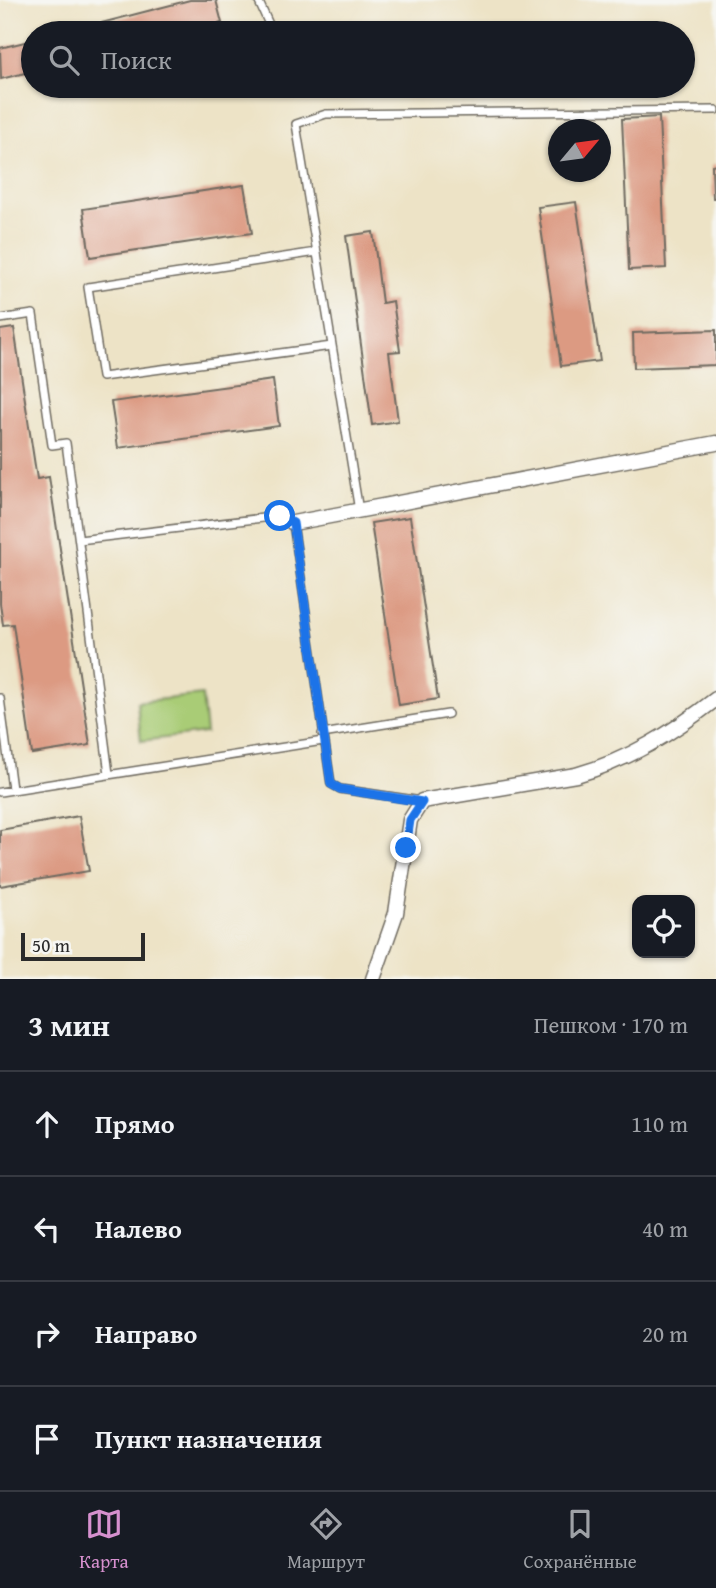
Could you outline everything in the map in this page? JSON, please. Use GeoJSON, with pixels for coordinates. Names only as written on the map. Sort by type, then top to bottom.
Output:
{"type":"FeatureCollection","features":[{"type":"Feature","properties":{"kind":"street"},"geometry":{"type":"LineString","coordinates":[[293,523],[716,443]]}},
{"type":"Feature","properties":{"kind":"street"},"geometry":{"type":"LineString","coordinates":[[373,979],[396,913],[410,820],[422,802],[598,769],[654,743],[716,699]]}},
{"type":"Feature","properties":{"kind":"lane"},"geometry":{"type":"LineString","coordinates":[[258,0],[267,21]]}},
{"type":"Feature","properties":{"kind":"lane"},"geometry":{"type":"LineString","coordinates":[[359,511],[296,124],[326,114],[716,110]]}},
{"type":"Feature","properties":{"kind":"lane"},"geometry":{"type":"LineString","coordinates":[[317,252],[88,287],[102,377],[332,346]]}},
{"type":"Feature","properties":{"kind":"lane"},"geometry":{"type":"LineString","coordinates":[[0,318],[33,314],[52,445],[66,443],[109,774]]}},
{"type":"Feature","properties":{"kind":"lane"},"geometry":{"type":"LineString","coordinates":[[79,540],[280,516],[293,523],[331,784],[340,789],[422,802]]}},
{"type":"Feature","properties":{"kind":"lane"},"geometry":{"type":"LineString","coordinates":[[0,698],[12,789]]}},
{"type":"Feature","properties":{"kind":"lane"},"geometry":{"type":"LineString","coordinates":[[0,792],[448,714]]}},
{"type":"Feature","properties":{"kind":"green space"},"geometry":{"type":"Polygon","coordinates":[[[202,695],[206,733],[141,741],[137,702],[202,695]]]}},
{"type":"Feature","properties":{"kind":"building"},"geometry":{"type":"Polygon","coordinates":[[[190,0],[216,0],[221,21],[109,21],[190,0]]]}},
{"type":"Feature","properties":{"kind":"building"},"geometry":{"type":"Polygon","coordinates":[[[21,43],[21,74],[1,79],[0,48],[21,43]]]}},
{"type":"Feature","properties":{"kind":"building"},"geometry":{"type":"Polygon","coordinates":[[[659,117],[666,268],[629,270],[622,119],[659,117]]]}},
{"type":"Feature","properties":{"kind":"building"},"geometry":{"type":"Polygon","coordinates":[[[716,164],[716,198],[713,198],[712,165],[716,164]]]}},
{"type":"Feature","properties":{"kind":"building"},"geometry":{"type":"Polygon","coordinates":[[[244,185],[252,233],[90,257],[83,209],[244,185]]]}},
{"type":"Feature","properties":{"kind":"building"},"geometry":{"type":"Polygon","coordinates":[[[576,202],[600,361],[561,366],[538,207],[576,202]]]}},
{"type":"Feature","properties":{"kind":"building"},"geometry":{"type":"Polygon","coordinates":[[[373,232],[382,303],[393,301],[400,351],[389,352],[398,421],[372,425],[346,236],[373,232]]]}},
{"type":"Feature","properties":{"kind":"building"},"geometry":{"type":"Polygon","coordinates":[[[14,328],[37,479],[49,477],[90,745],[32,754],[13,624],[3,625],[0,604],[0,330],[14,328]]]}},
{"type":"Feature","properties":{"kind":"building"},"geometry":{"type":"Polygon","coordinates":[[[716,330],[716,365],[634,368],[633,333],[716,330]]]}},
{"type":"Feature","properties":{"kind":"building"},"geometry":{"type":"Polygon","coordinates":[[[273,380],[279,426],[118,448],[111,402],[273,380]]]}},
{"type":"Feature","properties":{"kind":"building"},"geometry":{"type":"Polygon","coordinates":[[[410,517],[438,699],[399,705],[371,523],[410,517]]]}},
{"type":"Feature","properties":{"kind":"building"},"geometry":{"type":"Polygon","coordinates":[[[79,816],[89,871],[0,886],[0,830],[79,816]]]}},
{"type":"Feature","properties":{"kind":"route"},"geometry":{"type":"LineString","coordinates":[[280,516],[293,523],[331,784],[340,789],[422,802],[410,820],[406,848]]}}]}
